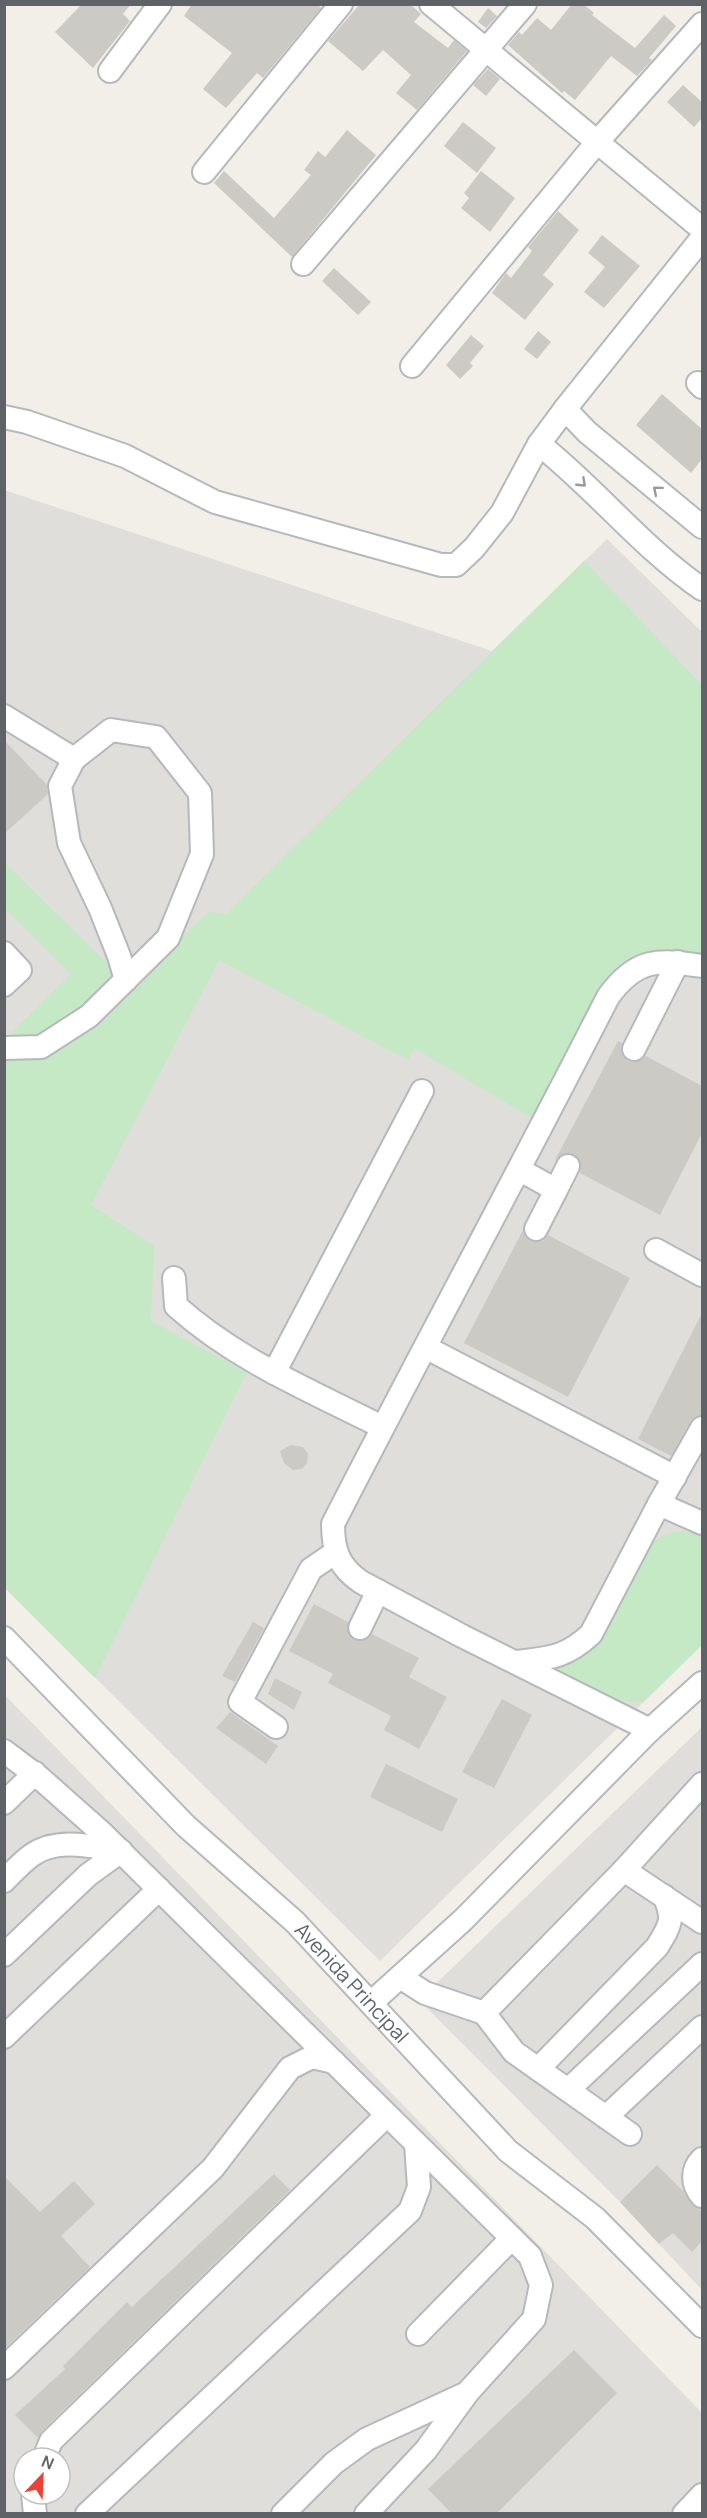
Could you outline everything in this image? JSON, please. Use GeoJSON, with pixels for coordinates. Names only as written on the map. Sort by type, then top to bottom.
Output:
{"type":"FeatureCollection","features":[{"type":"Feature","properties":{"kind":"street"},"geometry":{"type":"LineString","coordinates":[[110,71],[160,4]]}},
{"type":"Feature","properties":{"kind":"street"},"geometry":{"type":"LineString","coordinates":[[204,172],[341,4]]}},
{"type":"Feature","properties":{"kind":"street"},"geometry":{"type":"LineString","coordinates":[[431,4],[702,229]]}},
{"type":"Feature","properties":{"kind":"street"},"geometry":{"type":"LineString","coordinates":[[303,264],[525,4]]}},
{"type":"Feature","properties":{"kind":"street"},"geometry":{"type":"LineString","coordinates":[[412,366],[598,141],[702,24]]}},
{"type":"Feature","properties":{"kind":"street"},"geometry":{"type":"LineString","coordinates":[[4,417],[27,422],[125,456],[215,502],[441,565],[456,566],[502,513],[539,444],[565,409],[702,238]]}},
{"type":"Feature","properties":{"kind":"street"},"geometry":{"type":"LineString","coordinates":[[565,409],[587,432],[702,527]]}},
{"type":"Feature","properties":{"kind":"street"},"geometry":{"type":"LineString","coordinates":[[560,461],[587,432]]}},
{"type":"Feature","properties":{"kind":"street"},"geometry":{"type":"LineString","coordinates":[[539,444],[560,461],[648,546],[702,589]]}},
{"type":"Feature","properties":{"kind":"street"},"geometry":{"type":"LineString","coordinates":[[8,723],[74,759]]}},
{"type":"Feature","properties":{"kind":"street"},"geometry":{"type":"LineString","coordinates":[[4,1048],[41,1047],[89,1016],[126,980],[168,938],[202,854],[200,794],[156,737],[111,730],[74,759],[60,786],[69,843],[100,908],[126,980]]}},
{"type":"Feature","properties":{"kind":"street"},"geometry":{"type":"LineString","coordinates":[[4,953],[20,970],[4,984]]}},
{"type":"Feature","properties":{"kind":"street"},"geometry":{"type":"LineString","coordinates":[[651,1730],[378,1591],[347,1572],[333,1542],[333,1524],[382,1427],[427,1348],[520,1170],[608,997],[621,979],[640,966],[656,962],[678,962],[702,966]]}},
{"type":"Feature","properties":{"kind":"street"},"geometry":{"type":"LineString","coordinates":[[634,1049],[678,962]]}},
{"type":"Feature","properties":{"kind":"street"},"geometry":{"type":"LineString","coordinates":[[274,1372],[422,1091]]}},
{"type":"Feature","properties":{"kind":"street"},"geometry":{"type":"LineString","coordinates":[[536,1229],[568,1166]]}},
{"type":"Feature","properties":{"kind":"street"},"geometry":{"type":"LineString","coordinates":[[520,1170],[555,1190]]}},
{"type":"Feature","properties":{"kind":"street"},"geometry":{"type":"LineString","coordinates":[[656,1250],[702,1275]]}},
{"type":"Feature","properties":{"kind":"street"},"geometry":{"type":"LineString","coordinates":[[174,1278],[176,1306],[252,1362],[382,1427]]}},
{"type":"Feature","properties":{"kind":"street"},"geometry":{"type":"LineString","coordinates":[[427,1348],[675,1477]]}},
{"type":"Feature","properties":{"kind":"street"},"geometry":{"type":"LineString","coordinates":[[516,1662],[553,1658],[574,1649],[591,1634],[659,1504],[702,1428]]}},
{"type":"Feature","properties":{"kind":"street"},"geometry":{"type":"LineString","coordinates":[[659,1504],[702,1523]]}},
{"type":"Feature","properties":{"kind":"street"},"geometry":{"type":"LineString","coordinates":[[276,1727],[240,1702],[311,1569],[336,1552]]}},
{"type":"Feature","properties":{"kind":"street"},"geometry":{"type":"LineString","coordinates":[[360,1628],[378,1591]]}},
{"type":"Feature","properties":{"kind":"street","name":"Avenida Principal"},"geometry":{"type":"LineString","coordinates":[[4,1638],[186,1826],[295,1922],[372,2002],[508,2151],[595,2218],[702,2326]]}},
{"type":"Feature","properties":{"kind":"street"},"geometry":{"type":"LineString","coordinates":[[372,2002],[463,1920],[651,1730],[702,1683]]}},
{"type":"Feature","properties":{"kind":"street"},"geometry":{"type":"LineString","coordinates":[[4,1751],[35,1773],[121,1851],[530,2256],[541,2285],[534,2319],[468,2392],[426,2450],[366,2514]]}},
{"type":"Feature","properties":{"kind":"street"},"geometry":{"type":"LineString","coordinates":[[4,1803],[35,1773]]}},
{"type":"Feature","properties":{"kind":"street"},"geometry":{"type":"LineString","coordinates":[[484,2013],[624,1870],[702,1784]]}},
{"type":"Feature","properties":{"kind":"street"},"geometry":{"type":"LineString","coordinates":[[4,1881],[33,1854],[48,1847],[73,1844],[121,1851]]}},
{"type":"Feature","properties":{"kind":"street"},"geometry":{"type":"LineString","coordinates":[[4,1955],[88,1875],[121,1851]]}},
{"type":"Feature","properties":{"kind":"street"},"geometry":{"type":"LineString","coordinates":[[624,1870],[702,1922]]}},
{"type":"Feature","properties":{"kind":"street"},"geometry":{"type":"LineString","coordinates":[[4,2037],[159,1889]]}},
{"type":"Feature","properties":{"kind":"street"},"geometry":{"type":"LineString","coordinates":[[538,2069],[657,1947],[669,1927],[671,1911],[664,1896]]}},
{"type":"Feature","properties":{"kind":"street"},"geometry":{"type":"LineString","coordinates":[[568,2090],[702,1964]]}},
{"type":"Feature","properties":{"kind":"street"},"geometry":{"type":"LineString","coordinates":[[400,1977],[425,1993],[484,2013],[514,2052],[630,2134]]}},
{"type":"Feature","properties":{"kind":"street"},"geometry":{"type":"LineString","coordinates":[[606,2117],[702,2027]]}},
{"type":"Feature","properties":{"kind":"street"},"geometry":{"type":"LineString","coordinates":[[4,2368],[213,2168],[290,2068],[312,2057],[334,2062]]}},
{"type":"Feature","properties":{"kind":"street"},"geometry":{"type":"LineString","coordinates":[[49,2446],[51,2440],[387,2115]]}},
{"type":"Feature","properties":{"kind":"street"},"geometry":{"type":"LineString","coordinates":[[87,2514],[410,2211],[419,2187],[416,2144]]}},
{"type":"Feature","properties":{"kind":"street"},"geometry":{"type":"LineString","coordinates":[[702,2159],[693,2178],[696,2189],[702,2196]]}},
{"type":"Feature","properties":{"kind":"street"},"geometry":{"type":"LineString","coordinates":[[418,2334],[512,2238]]}},
{"type":"Feature","properties":{"kind":"street"},"geometry":{"type":"LineString","coordinates":[[283,2514],[334,2463],[367,2439],[468,2392]]}},
{"type":"Feature","properties":{"kind":"street"},"geometry":{"type":"LineString","coordinates":[[684,2514],[702,2495]]}},
{"type":"Feature","properties":{"kind":"shaded area"},"geometry":{"type":"Polygon","coordinates":[[[4,490],[492,651],[607,539],[702,632],[702,1645],[380,1961],[5,1588],[4,490]]]}},
{"type":"Feature","properties":{"kind":"shaded area"},"geometry":{"type":"Polygon","coordinates":[[[4,1694],[702,2413],[702,2513],[5,2513],[4,1694]]]}},
{"type":"Feature","properties":{"kind":"shaded area"},"geometry":{"type":"Polygon","coordinates":[[[702,1727],[702,2290],[620,2202],[419,2000],[702,1727]]]}},
{"type":"Feature","properties":{"kind":"green space"},"geometry":{"type":"Polygon","coordinates":[[[584,561],[702,685],[702,956],[673,951],[634,957],[605,984],[533,1119],[414,1048],[408,1060],[219,960],[91,1205],[154,1246],[151,1321],[247,1372],[95,1678],[5,1588],[5,1060],[49,1052],[71,1044],[208,912],[226,914],[584,561]]]}},
{"type":"Feature","properties":{"kind":"green space"},"geometry":{"type":"Polygon","coordinates":[[[4,862],[115,971],[63,1023],[38,1036],[23,1037],[11,1033],[71,974],[5,909],[4,862]]]}},
{"type":"Feature","properties":{"kind":"green space"},"geometry":{"type":"Polygon","coordinates":[[[677,1531],[694,1531],[702,1535],[702,1645],[642,1702],[630,1702],[608,1696],[554,1670],[572,1664],[603,1636],[652,1543],[663,1535],[677,1531]]]}},
{"type":"Feature","properties":{"kind":"building"},"geometry":{"type":"Polygon","coordinates":[[[82,4],[131,4],[123,14],[130,21],[93,68],[55,32],[82,4]]]}},
{"type":"Feature","properties":{"kind":"building"},"geometry":{"type":"Polygon","coordinates":[[[192,4],[317,4],[321,8],[263,78],[257,73],[226,108],[203,89],[232,53],[184,16],[192,4]]]}},
{"type":"Feature","properties":{"kind":"building"},"geometry":{"type":"Polygon","coordinates":[[[360,4],[410,4],[421,14],[414,22],[448,48],[454,40],[467,51],[417,110],[396,93],[411,75],[383,50],[363,71],[328,41],[360,4]]]}},
{"type":"Feature","properties":{"kind":"building"},"geometry":{"type":"Polygon","coordinates":[[[572,4],[583,4],[594,13],[592,15],[635,48],[664,15],[676,26],[649,58],[652,60],[637,76],[611,56],[575,100],[564,91],[562,93],[508,45],[519,32],[522,35],[537,18],[551,30],[572,4]]]}},
{"type":"Feature","properties":{"kind":"building"},"geometry":{"type":"Polygon","coordinates":[[[488,8],[497,16],[486,28],[478,22],[488,8]]]}},
{"type":"Feature","properties":{"kind":"building"},"geometry":{"type":"Polygon","coordinates":[[[488,69],[500,79],[486,96],[473,85],[488,69]]]}},
{"type":"Feature","properties":{"kind":"building"},"geometry":{"type":"Polygon","coordinates":[[[683,85],[702,102],[702,118],[694,127],[667,102],[683,85]]]}},
{"type":"Feature","properties":{"kind":"building"},"geometry":{"type":"Polygon","coordinates":[[[463,122],[496,148],[477,173],[444,146],[463,122]]]}},
{"type":"Feature","properties":{"kind":"building"},"geometry":{"type":"Polygon","coordinates":[[[347,130],[376,155],[292,257],[214,183],[224,171],[274,218],[311,175],[304,170],[318,151],[325,157],[347,130]]]}},
{"type":"Feature","properties":{"kind":"building"},"geometry":{"type":"Polygon","coordinates":[[[481,171],[515,198],[490,232],[461,208],[469,198],[464,193],[481,171]]]}},
{"type":"Feature","properties":{"kind":"building"},"geometry":{"type":"Polygon","coordinates":[[[558,211],[579,230],[543,275],[554,284],[525,320],[492,293],[506,273],[511,278],[532,251],[528,247],[558,211]]]}},
{"type":"Feature","properties":{"kind":"building"},"geometry":{"type":"Polygon","coordinates":[[[602,235],[640,266],[604,308],[584,292],[605,267],[588,253],[602,235]]]}},
{"type":"Feature","properties":{"kind":"building"},"geometry":{"type":"Polygon","coordinates":[[[334,268],[371,302],[358,315],[322,281],[334,268]]]}},
{"type":"Feature","properties":{"kind":"building"},"geometry":{"type":"Polygon","coordinates":[[[538,331],[551,342],[537,359],[524,349],[538,331]]]}},
{"type":"Feature","properties":{"kind":"building"},"geometry":{"type":"Polygon","coordinates":[[[471,335],[484,346],[470,363],[473,366],[460,379],[446,365],[471,335]]]}},
{"type":"Feature","properties":{"kind":"building"},"geometry":{"type":"Polygon","coordinates":[[[662,394],[702,429],[702,459],[691,473],[636,425],[662,394]]]}},
{"type":"Feature","properties":{"kind":"building"},"geometry":{"type":"Polygon","coordinates":[[[4,740],[47,785],[48,794],[4,834],[4,740]]]}},
{"type":"Feature","properties":{"kind":"building"},"geometry":{"type":"Polygon","coordinates":[[[618,1041],[622,1043],[621,1050],[627,1061],[635,1062],[646,1056],[702,1086],[702,1133],[660,1215],[580,1173],[581,1165],[575,1154],[567,1153],[555,1160],[618,1041]]]}},
{"type":"Feature","properties":{"kind":"building"},"geometry":{"type":"Polygon","coordinates":[[[523,1230],[525,1237],[530,1241],[543,1241],[548,1235],[630,1278],[568,1397],[464,1343],[523,1230]]]}},
{"type":"Feature","properties":{"kind":"building"},"geometry":{"type":"Polygon","coordinates":[[[702,1313],[702,1415],[696,1416],[691,1421],[671,1456],[638,1439],[702,1313]]]}},
{"type":"Feature","properties":{"kind":"building"},"geometry":{"type":"Polygon","coordinates":[[[291,1445],[303,1447],[308,1454],[307,1463],[302,1469],[293,1470],[284,1463],[280,1451],[291,1445]]]}},
{"type":"Feature","properties":{"kind":"building"},"geometry":{"type":"Polygon","coordinates":[[[314,1604],[348,1622],[347,1630],[354,1640],[362,1641],[372,1634],[419,1658],[409,1677],[447,1697],[419,1749],[384,1730],[391,1716],[328,1683],[333,1674],[289,1651],[314,1604]]]}},
{"type":"Feature","properties":{"kind":"building"},"geometry":{"type":"Polygon","coordinates":[[[253,1622],[264,1628],[235,1682],[222,1676],[253,1622]]]}},
{"type":"Feature","properties":{"kind":"building"},"geometry":{"type":"Polygon","coordinates":[[[275,1678],[302,1692],[294,1710],[268,1694],[275,1678]]]}},
{"type":"Feature","properties":{"kind":"building"},"geometry":{"type":"Polygon","coordinates":[[[502,1699],[532,1715],[494,1788],[462,1772],[502,1699]]]}},
{"type":"Feature","properties":{"kind":"building"},"geometry":{"type":"Polygon","coordinates":[[[230,1712],[278,1746],[266,1764],[216,1728],[230,1712]]]}},
{"type":"Feature","properties":{"kind":"building"},"geometry":{"type":"Polygon","coordinates":[[[386,1764],[458,1799],[442,1832],[370,1797],[386,1764]]]}},
{"type":"Feature","properties":{"kind":"building"},"geometry":{"type":"Polygon","coordinates":[[[657,2165],[683,2191],[691,2204],[702,2211],[702,2241],[692,2252],[673,2233],[659,2244],[620,2202],[657,2165]]]}},
{"type":"Feature","properties":{"kind":"building"},"geometry":{"type":"Polygon","coordinates":[[[274,2174],[290,2190],[42,2431],[38,2438],[15,2415],[65,2369],[63,2366],[127,2302],[132,2307],[274,2174]]]}},
{"type":"Feature","properties":{"kind":"building"},"geometry":{"type":"Polygon","coordinates":[[[4,2176],[40,2212],[74,2181],[95,2204],[61,2236],[90,2267],[4,2349],[4,2176]]]}},
{"type":"Feature","properties":{"kind":"building"},"geometry":{"type":"Polygon","coordinates":[[[574,2350],[617,2393],[496,2514],[452,2514],[428,2489],[574,2350]]]}}]}
